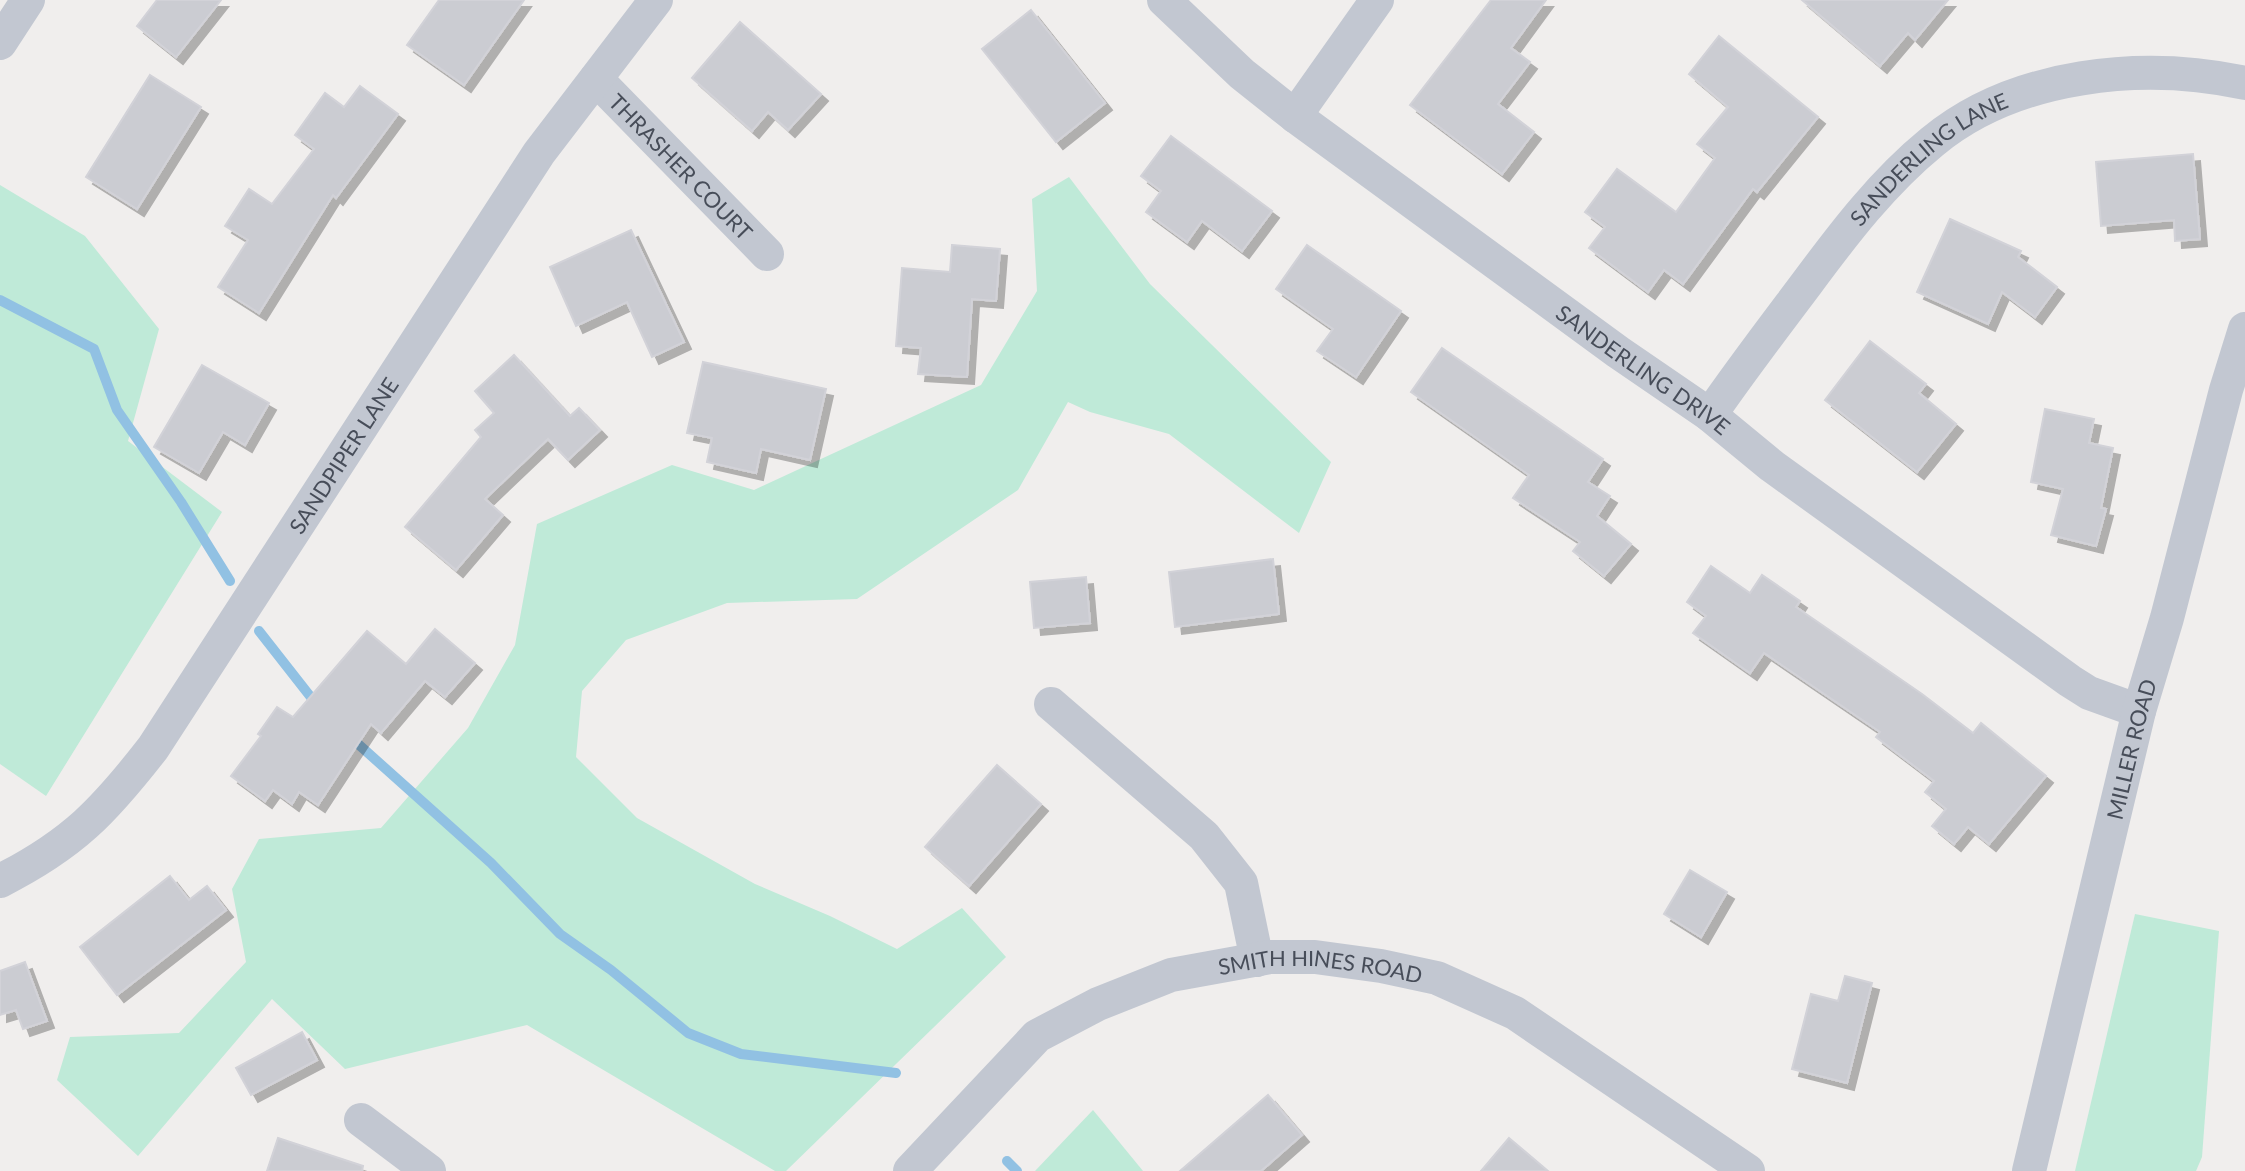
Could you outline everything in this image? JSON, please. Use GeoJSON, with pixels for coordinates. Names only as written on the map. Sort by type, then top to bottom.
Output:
{"type":"FeatureCollection","features":[{"type":"Feature","properties":{"kind":"street"},"geometry":{"type":"LineString","coordinates":[[0,43],[28,0]]}},
{"type":"Feature","properties":{"kind":"street","name":"SANDPIPER LANE"},"geometry":{"type":"LineString","coordinates":[[0,881],[41,860],[78,833],[115,796],[153,748],[539,153],[656,0]]}},
{"type":"Feature","properties":{"kind":"street","name":"SANDERLING DRIVE"},"geometry":{"type":"LineString","coordinates":[[1164,0],[1242,74],[1295,116],[1618,352],[1710,415],[1772,466],[2070,681],[2089,693],[2139,711]]}},
{"type":"Feature","properties":{"kind":"street"},"geometry":{"type":"LineString","coordinates":[[1295,116],[1377,0]]}},
{"type":"Feature","properties":{"kind":"street","name":"SANDERLING LANE"},"geometry":{"type":"LineString","coordinates":[[1710,415],[1846,231],[1932,141],[1977,113],[2019,95],[2069,81],[2121,74],[2174,73],[2245,83]]}},
{"type":"Feature","properties":{"kind":"street","name":"THRASHER COURT"},"geometry":{"type":"LineString","coordinates":[[596,79],[767,254]]}},
{"type":"Feature","properties":{"kind":"street","name":"MILLER ROAD"},"geometry":{"type":"LineString","coordinates":[[2029,1171],[2139,711],[2245,329]]}},
{"type":"Feature","properties":{"kind":"street"},"geometry":{"type":"LineString","coordinates":[[1051,704],[1204,836],[1241,883],[1257,960]]}},
{"type":"Feature","properties":{"kind":"street","name":"SMITH HINES ROAD"},"geometry":{"type":"LineString","coordinates":[[910,1171],[1037,1036],[1098,1004],[1171,975],[1270,957],[1315,957],[1437,978],[1515,1013],[1748,1171]]}},
{"type":"Feature","properties":{"kind":"street"},"geometry":{"type":"LineString","coordinates":[[361,1120],[429,1171]]}},
{"type":"Feature","properties":{"kind":"green space"},"geometry":{"type":"Polygon","coordinates":[[[1069,177],[1150,284],[1331,462],[1299,533],[1169,434],[1090,412],[1068,402],[1018,490],[857,599],[727,603],[626,640],[582,691],[576,757],[637,818],[755,884],[897,949],[962,908],[1006,957],[786,1171],[775,1171],[527,1025],[345,1069],[272,999],[138,1156],[57,1080],[70,1037],[179,1033],[246,962],[232,889],[259,839],[381,828],[468,728],[515,645],[537,524],[672,465],[754,490],[981,385],[1037,291],[1032,199],[1069,177]]]}},
{"type":"Feature","properties":{"kind":"green space"},"geometry":{"type":"Polygon","coordinates":[[[0,185],[85,236],[159,329],[128,441],[222,512],[46,796],[0,764],[0,185]]]}},
{"type":"Feature","properties":{"kind":"green space"},"geometry":{"type":"Polygon","coordinates":[[[2135,914],[2219,931],[2202,1157],[2196,1171],[2075,1171],[2135,914]]]}},
{"type":"Feature","properties":{"kind":"green space"},"geometry":{"type":"Polygon","coordinates":[[[1093,1110],[1143,1171],[1035,1171],[1093,1110]]]}},
{"type":"Feature","properties":{"kind":"building"},"geometry":{"type":"Polygon","coordinates":[[[157,0],[221,0],[176,57],[137,26],[157,0]]]}},
{"type":"Feature","properties":{"kind":"building"},"geometry":{"type":"Polygon","coordinates":[[[439,0],[524,0],[464,85],[407,45],[439,0]]]}},
{"type":"Feature","properties":{"kind":"building"},"geometry":{"type":"Polygon","coordinates":[[[1491,0],[1546,0],[1511,48],[1530,62],[1498,104],[1534,132],[1502,174],[1410,105],[1491,0]]]}},
{"type":"Feature","properties":{"kind":"building"},"geometry":{"type":"Polygon","coordinates":[[[1802,0],[1948,0],[1915,40],[1908,33],[1880,66],[1802,0]]]}},
{"type":"Feature","properties":{"kind":"building"},"geometry":{"type":"Polygon","coordinates":[[[1031,10],[1105,103],[1056,142],[982,49],[1031,10]]]}},
{"type":"Feature","properties":{"kind":"building"},"geometry":{"type":"Polygon","coordinates":[[[740,22],[821,94],[788,130],[768,112],[752,131],[692,78],[740,22]]]}},
{"type":"Feature","properties":{"kind":"building"},"geometry":{"type":"Polygon","coordinates":[[[1719,36],[1818,117],[1757,192],[1753,189],[1683,284],[1664,270],[1648,292],[1589,248],[1605,227],[1585,212],[1617,169],[1676,212],[1715,158],[1697,144],[1728,107],[1689,74],[1719,36]]]}},
{"type":"Feature","properties":{"kind":"building"},"geometry":{"type":"Polygon","coordinates":[[[150,75],[201,107],[137,209],[86,177],[150,75]]]}},
{"type":"Feature","properties":{"kind":"building"},"geometry":{"type":"Polygon","coordinates":[[[360,86],[398,114],[336,198],[333,195],[259,313],[218,287],[248,240],[225,226],[249,189],[272,204],[314,149],[295,135],[325,93],[344,107],[360,86]]]}},
{"type":"Feature","properties":{"kind":"building"},"geometry":{"type":"Polygon","coordinates":[[[1171,136],[1272,211],[1242,251],[1202,221],[1187,242],[1146,212],[1161,191],[1141,176],[1171,136]]]}},
{"type":"Feature","properties":{"kind":"building"},"geometry":{"type":"Polygon","coordinates":[[[2193,154],[2200,239],[2175,241],[2174,220],[2101,226],[2096,162],[2193,154]]]}},
{"type":"Feature","properties":{"kind":"building"},"geometry":{"type":"Polygon","coordinates":[[[1950,219],[2021,251],[2018,257],[2057,287],[2035,317],[2002,292],[1988,324],[1917,292],[1950,219]]]}},
{"type":"Feature","properties":{"kind":"building"},"geometry":{"type":"Polygon","coordinates":[[[631,230],[684,342],[652,357],[627,302],[576,326],[550,267],[631,230]]]}},
{"type":"Feature","properties":{"kind":"building"},"geometry":{"type":"Polygon","coordinates":[[[952,245],[1000,249],[996,301],[972,299],[967,377],[918,374],[921,348],[896,346],[902,268],[950,272],[952,245]]]}},
{"type":"Feature","properties":{"kind":"building"},"geometry":{"type":"Polygon","coordinates":[[[1307,245],[1401,311],[1356,377],[1317,351],[1333,329],[1276,289],[1307,245]]]}},
{"type":"Feature","properties":{"kind":"building"},"geometry":{"type":"Polygon","coordinates":[[[1870,341],[1926,384],[1919,393],[1956,424],[1917,472],[1825,400],[1870,341]]]}},
{"type":"Feature","properties":{"kind":"building"},"geometry":{"type":"Polygon","coordinates":[[[1442,348],[1603,459],[1588,482],[1610,496],[1597,516],[1631,544],[1604,576],[1573,551],[1580,542],[1513,498],[1529,475],[1411,392],[1442,348]]]}},
{"type":"Feature","properties":{"kind":"building"},"geometry":{"type":"Polygon","coordinates":[[[514,355],[570,416],[579,408],[600,430],[568,460],[548,439],[485,499],[503,515],[456,570],[405,527],[481,437],[475,430],[494,413],[475,391],[514,355]]]}},
{"type":"Feature","properties":{"kind":"building"},"geometry":{"type":"Polygon","coordinates":[[[703,362],[826,389],[810,460],[761,449],[756,473],[707,462],[712,438],[687,433],[703,362]]]}},
{"type":"Feature","properties":{"kind":"building"},"geometry":{"type":"Polygon","coordinates":[[[202,365],[269,403],[245,445],[223,432],[199,473],[154,447],[202,365]]]}},
{"type":"Feature","properties":{"kind":"building"},"geometry":{"type":"Polygon","coordinates":[[[2045,409],[2094,419],[2089,443],[2113,448],[2101,508],[2106,509],[2096,546],[2051,535],[2063,489],[2031,482],[2045,409]]]}},
{"type":"Feature","properties":{"kind":"building"},"geometry":{"type":"Polygon","coordinates":[[[1273,559],[1279,614],[1175,627],[1169,572],[1273,559]]]}},
{"type":"Feature","properties":{"kind":"building"},"geometry":{"type":"Polygon","coordinates":[[[1711,566],[1750,593],[1762,575],[1800,601],[1796,607],[1973,733],[1981,723],[2046,776],[1989,844],[1968,827],[1954,844],[1932,826],[1946,809],[1925,792],[1934,781],[1876,737],[1880,732],[1764,653],[1750,673],[1693,633],[1706,616],[1687,602],[1711,566]]]}},
{"type":"Feature","properties":{"kind":"building"},"geometry":{"type":"Polygon","coordinates":[[[1086,577],[1090,623],[1034,628],[1030,582],[1086,577]]]}},
{"type":"Feature","properties":{"kind":"building"},"geometry":{"type":"Polygon","coordinates":[[[435,629],[475,663],[445,697],[425,681],[381,733],[371,724],[318,805],[299,792],[292,804],[273,790],[265,801],[231,776],[261,736],[258,734],[277,707],[293,717],[367,631],[406,664],[435,629]]]}},
{"type":"Feature","properties":{"kind":"building"},"geometry":{"type":"Polygon","coordinates":[[[997,765],[1041,804],[969,886],[925,847],[997,765]]]}},
{"type":"Feature","properties":{"kind":"building"},"geometry":{"type":"Polygon","coordinates":[[[1690,870],[1727,892],[1701,937],[1664,914],[1690,870]]]}},
{"type":"Feature","properties":{"kind":"building"},"geometry":{"type":"Polygon","coordinates":[[[170,876],[189,900],[207,886],[226,910],[117,995],[80,947],[170,876]]]}},
{"type":"Feature","properties":{"kind":"building"},"geometry":{"type":"Polygon","coordinates":[[[25,962],[47,1021],[23,1029],[16,1010],[0,1015],[0,971],[25,962]]]}},
{"type":"Feature","properties":{"kind":"building"},"geometry":{"type":"Polygon","coordinates":[[[1845,976],[1872,983],[1847,1083],[1792,1069],[1811,994],[1838,1001],[1845,976]]]}},
{"type":"Feature","properties":{"kind":"building"},"geometry":{"type":"Polygon","coordinates":[[[302,1032],[317,1060],[251,1095],[236,1068],[302,1032]]]}},
{"type":"Feature","properties":{"kind":"building"},"geometry":{"type":"Polygon","coordinates":[[[1268,1095],[1302,1135],[1261,1171],[1180,1171],[1268,1095]]]}},
{"type":"Feature","properties":{"kind":"building"},"geometry":{"type":"Polygon","coordinates":[[[278,1138],[363,1166],[362,1171],[267,1171],[278,1138]]]}},
{"type":"Feature","properties":{"kind":"building"},"geometry":{"type":"Polygon","coordinates":[[[1509,1138],[1548,1171],[1481,1171],[1509,1138]]]}},
{"type":"Feature","properties":{"kind":"waterway"},"geometry":{"type":"LineString","coordinates":[[0,300],[94,349],[117,410],[181,502],[230,581]]}},
{"type":"Feature","properties":{"kind":"waterway"},"geometry":{"type":"LineString","coordinates":[[259,631],[317,705]]}},
{"type":"Feature","properties":{"kind":"waterway"},"geometry":{"type":"LineString","coordinates":[[348,735],[491,863],[560,934],[611,970],[688,1033],[741,1054],[896,1073]]}},
{"type":"Feature","properties":{"kind":"waterway"},"geometry":{"type":"LineString","coordinates":[[1007,1161],[1017,1171]]}}]}
